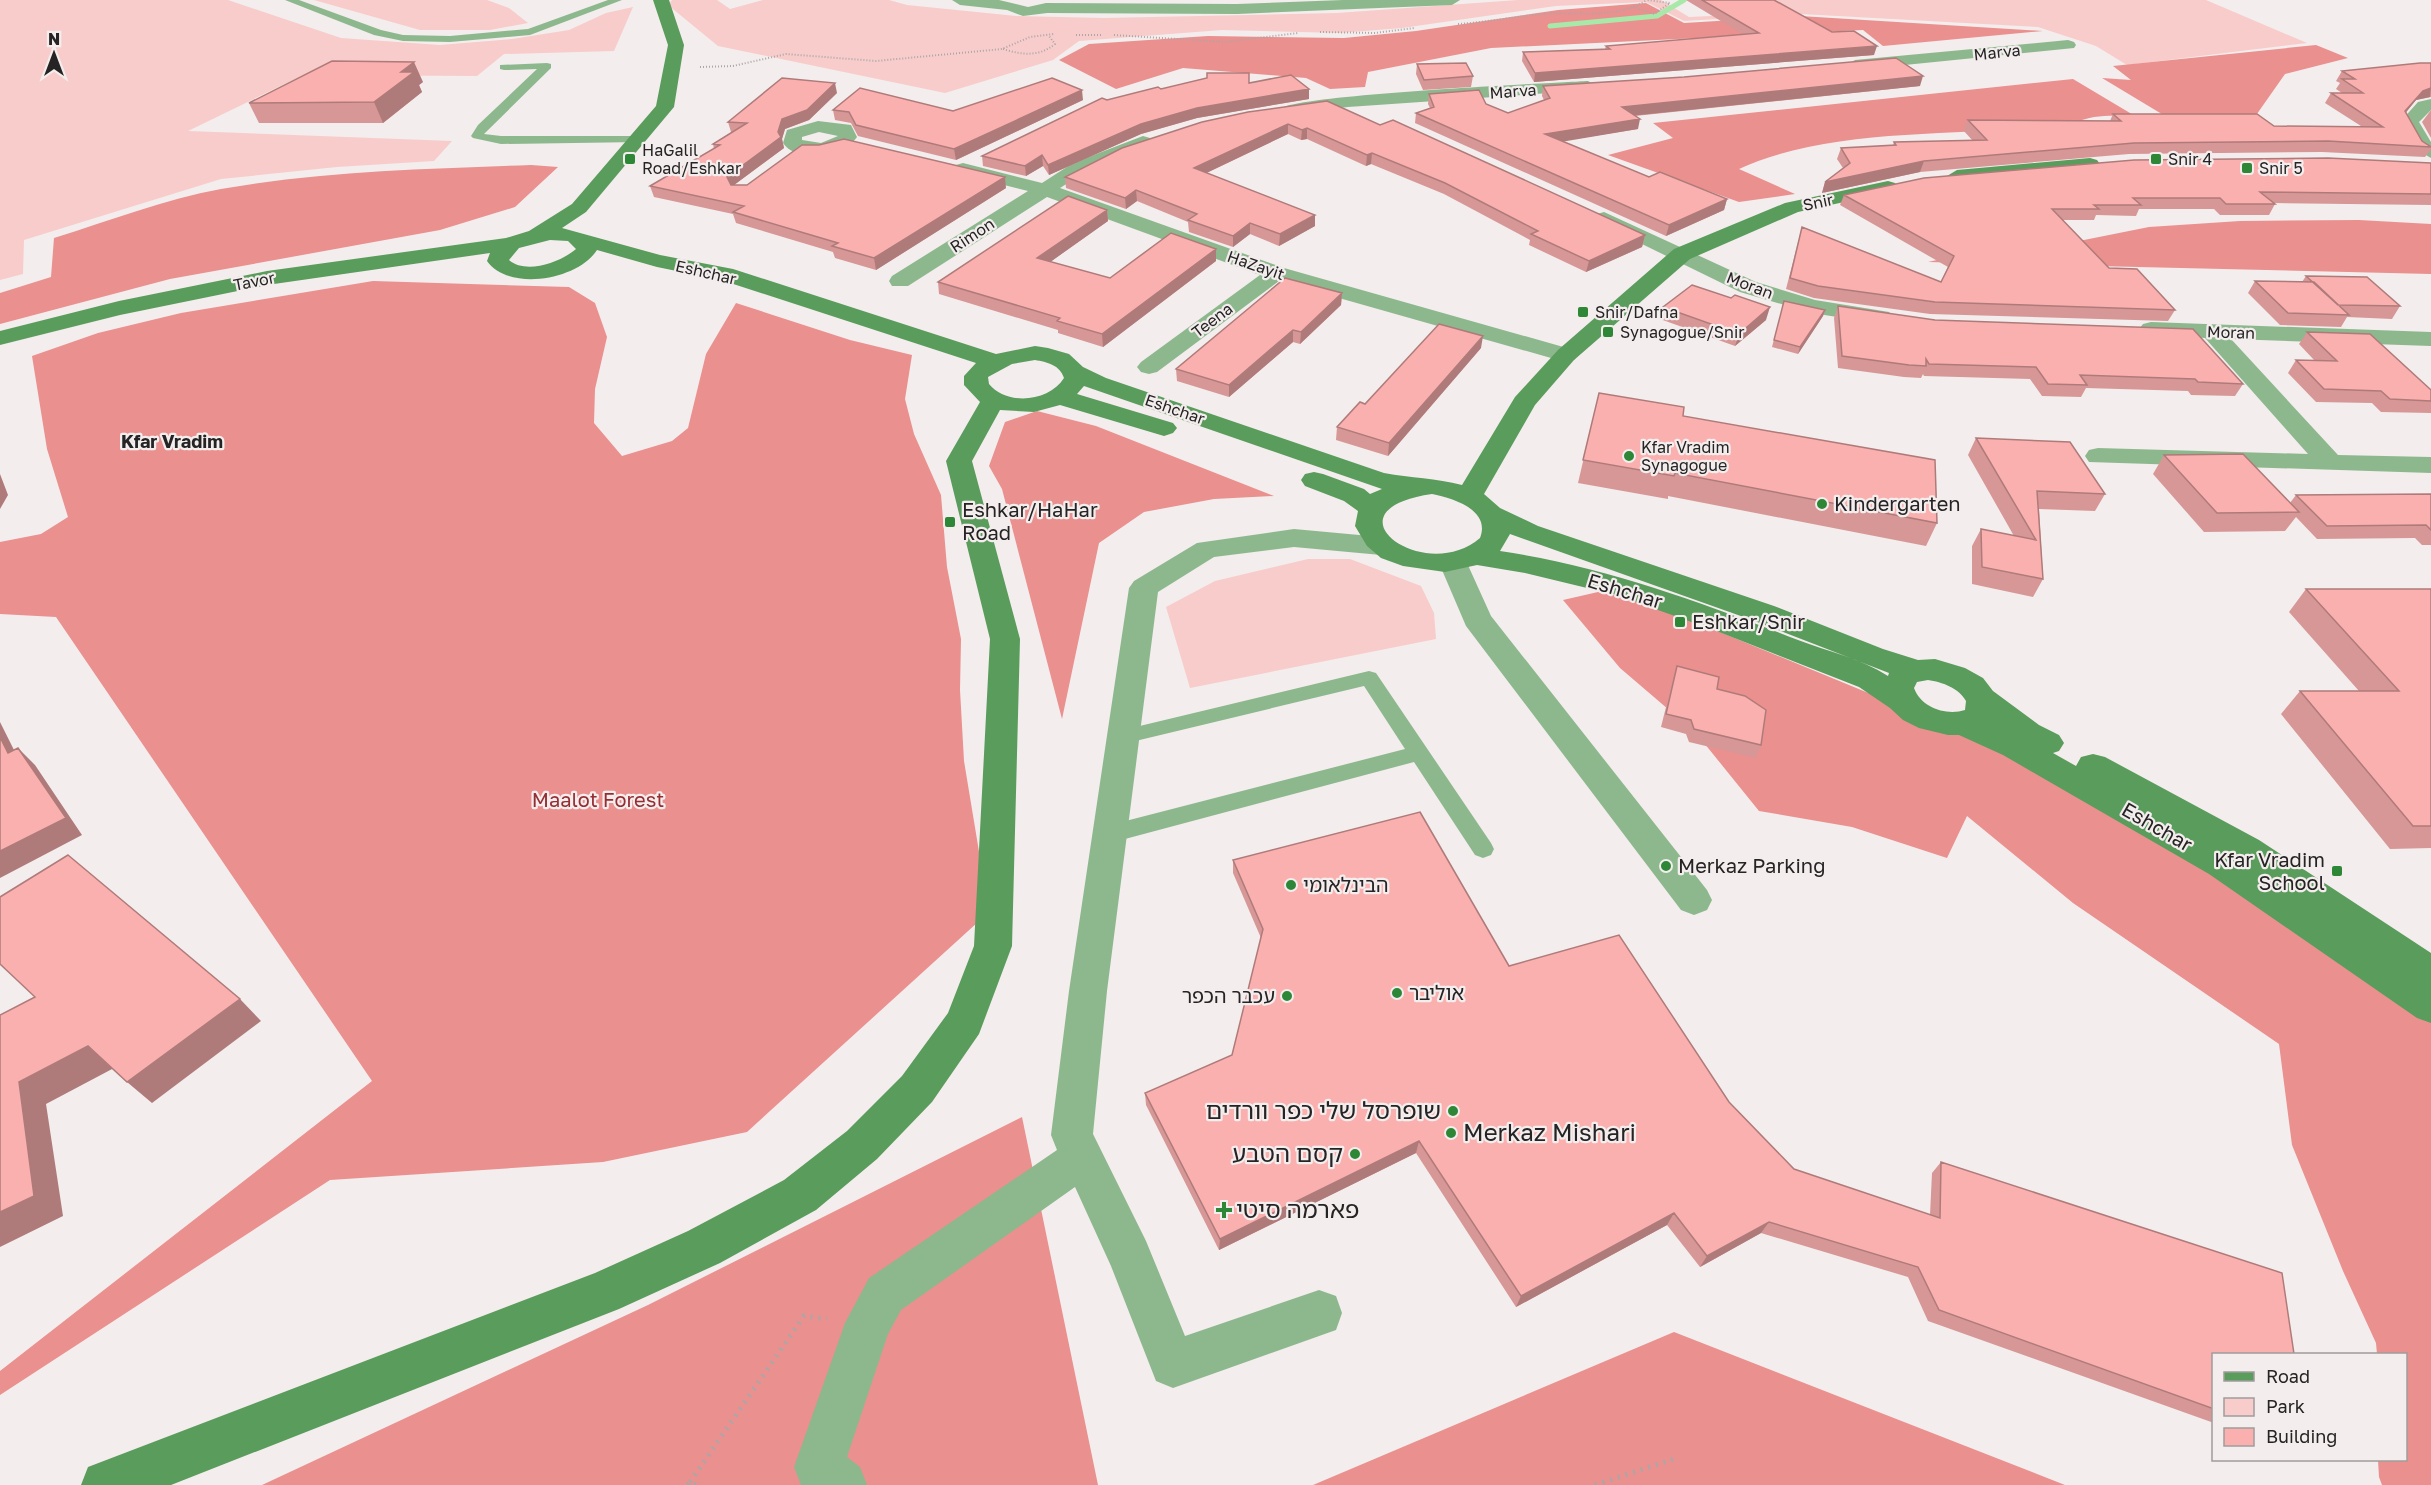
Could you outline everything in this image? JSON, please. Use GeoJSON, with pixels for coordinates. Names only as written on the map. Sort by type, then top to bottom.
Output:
{"type":"FeatureCollection","features":[{"type":"Feature","properties":{"kind":"street"},"geometry":{"type":"LineString","coordinates":[[536,236],[579,208],[665,107],[676,45],[661,0]]}},
{"type":"Feature","properties":{"kind":"street"},"geometry":{"type":"LineString","coordinates":[[960,0],[1016,3],[1022,11],[1044,4],[1190,5],[1452,0]]}},
{"type":"Feature","properties":{"kind":"street","name":"Marva"},"geometry":{"type":"LineString","coordinates":[[1839,66],[2068,45]]}},
{"type":"Feature","properties":{"kind":"street","name":"Marva"},"geometry":{"type":"LineString","coordinates":[[1271,111],[1348,102],[1605,85]]}},
{"type":"Feature","properties":{"kind":"street"},"geometry":{"type":"LineString","coordinates":[[1348,102],[1380,117]]}},
{"type":"Feature","properties":{"kind":"street"},"geometry":{"type":"LineString","coordinates":[[2431,104],[2424,106],[2410,121],[2424,146],[2431,152]]}},
{"type":"Feature","properties":{"kind":"street"},"geometry":{"type":"LineString","coordinates":[[818,126],[835,108]]}},
{"type":"Feature","properties":{"kind":"street"},"geometry":{"type":"LineString","coordinates":[[818,126],[845,129],[848,137],[844,141],[824,148],[801,147],[792,143],[793,134],[818,126]]}},
{"type":"Feature","properties":{"kind":"street"},"geometry":{"type":"LineString","coordinates":[[1044,189],[1080,167],[1159,137]]}},
{"type":"Feature","properties":{"kind":"street"},"geometry":{"type":"LineString","coordinates":[[844,141],[867,147]]}},
{"type":"Feature","properties":{"kind":"street"},"geometry":{"type":"LineString","coordinates":[[784,159],[801,147]]}},
{"type":"Feature","properties":{"kind":"street","name":"HaZayit"},"geometry":{"type":"LineString","coordinates":[[980,158],[953,166],[1044,189],[1276,273],[1566,355]]}},
{"type":"Feature","properties":{"kind":"street"},"geometry":{"type":"LineString","coordinates":[[1942,177],[2105,163]]}},
{"type":"Feature","properties":{"kind":"street"},"geometry":{"type":"LineString","coordinates":[[2409,164],[2431,166]]}},
{"type":"Feature","properties":{"kind":"street","name":"Snir"},"geometry":{"type":"LineString","coordinates":[[1469,496],[1524,402],[1566,355],[1682,254],[1792,207],[1908,182]]}},
{"type":"Feature","properties":{"kind":"street","name":"Rimon"},"geometry":{"type":"LineString","coordinates":[[900,281],[1044,189]]}},
{"type":"Feature","properties":{"kind":"street"},"geometry":{"type":"LineString","coordinates":[[553,269],[581,256],[587,246],[580,238],[579,208]]}},
{"type":"Feature","properties":{"kind":"street","name":"Moran"},"geometry":{"type":"LineString","coordinates":[[1585,210],[1748,287],[1812,306],[1900,320]]}},
{"type":"Feature","properties":{"kind":"street","name":"Eshchar"},"geometry":{"type":"LineString","coordinates":[[536,236],[580,238],[657,261],[724,274],[994,380]]}},
{"type":"Feature","properties":{"kind":"street","name":"Tavor"},"geometry":{"type":"LineString","coordinates":[[0,338],[118,308],[267,278],[511,244],[536,236]]}},
{"type":"Feature","properties":{"kind":"street"},"geometry":{"type":"LineString","coordinates":[[509,269],[502,266],[499,256],[511,244]]}},
{"type":"Feature","properties":{"kind":"street","name":"Eshchar"},"geometry":{"type":"LineString","coordinates":[[509,269],[529,272],[657,261]]}},
{"type":"Feature","properties":{"kind":"street","name":"Tavor"},"geometry":{"type":"LineString","coordinates":[[0,353],[184,306],[307,283],[408,270],[509,269]]}},
{"type":"Feature","properties":{"kind":"street","name":"Teena"},"geometry":{"type":"LineString","coordinates":[[1149,367],[1276,273]]}},
{"type":"Feature","properties":{"kind":"street","name":"Moran"},"geometry":{"type":"LineString","coordinates":[[2129,329],[2431,339]]}},
{"type":"Feature","properties":{"kind":"street"},"geometry":{"type":"LineString","coordinates":[[2211,331],[2330,462]]}},
{"type":"Feature","properties":{"kind":"street"},"geometry":{"type":"LineString","coordinates":[[106,1485],[603,1293],[704,1247],[800,1195],[862,1145],[917,1089],[965,1022],[993,946],[1005,639],[959,461],[994,380],[1013,355],[1035,353],[1061,359],[1075,372],[1073,385],[1059,397],[1047,402],[1018,405],[994,380]]}},
{"type":"Feature","properties":{"kind":"street","name":"Eshchar"},"geometry":{"type":"LineString","coordinates":[[1075,372],[1097,383],[1378,480],[1413,487]]}},
{"type":"Feature","properties":{"kind":"street","name":"Eshchar"},"geometry":{"type":"LineString","coordinates":[[1059,397],[1236,450],[1354,495],[1371,508]]}},
{"type":"Feature","properties":{"kind":"street"},"geometry":{"type":"LineString","coordinates":[[2098,456],[2431,465]]}},
{"type":"Feature","properties":{"kind":"street"},"geometry":{"type":"LineString","coordinates":[[1413,487],[1451,489],[1469,496],[1491,514],[1497,528],[1496,537],[1491,546],[1464,560],[1427,563],[1402,558],[1381,546],[1370,534],[1367,521],[1371,508],[1381,498],[1396,490],[1413,487]]}},
{"type":"Feature","properties":{"kind":"street","name":"Eshchar"},"geometry":{"type":"LineString","coordinates":[[1491,514],[1528,532],[1763,613],[1914,670]]}},
{"type":"Feature","properties":{"kind":"street"},"geometry":{"type":"LineString","coordinates":[[1319,1313],[1173,1364],[1130,1257],[1072,1135],[1088,991],[1144,588],[1206,549],[1294,538],[1381,546]]}},
{"type":"Feature","properties":{"kind":"street"},"geometry":{"type":"LineString","coordinates":[[1464,560],[1477,619],[1694,900]]}},
{"type":"Feature","properties":{"kind":"street","name":"Eshchar"},"geometry":{"type":"LineString","coordinates":[[1464,560],[1511,560],[1624,587],[1870,679],[1902,700]]}},
{"type":"Feature","properties":{"kind":"street"},"geometry":{"type":"LineString","coordinates":[[1914,670],[1942,671],[1957,676],[1969,684],[1972,711],[1939,722],[1924,717],[1902,700],[1897,690],[1904,674],[1914,670]]}},
{"type":"Feature","properties":{"kind":"street","name":"Eshchar"},"geometry":{"type":"LineString","coordinates":[[1972,711],[2027,733],[2246,850],[2431,974]]}},
{"type":"Feature","properties":{"kind":"street","name":"Eshchar"},"geometry":{"type":"LineString","coordinates":[[1972,711],[2015,747],[2222,864],[2431,1006]]}},
{"type":"Feature","properties":{"kind":"street"},"geometry":{"type":"LineString","coordinates":[[842,1485],[819,1467],[868,1323],[885,1294],[1081,1158]]}},
{"type":"Feature","properties":{"kind":"lane"},"geometry":{"type":"LineString","coordinates":[[290,0],[395,36],[472,39],[530,32],[617,0]]}},
{"type":"Feature","properties":{"kind":"lane"},"geometry":{"type":"LineString","coordinates":[[504,67],[547,66],[482,127],[477,136],[501,140],[636,140]]}},
{"type":"Feature","properties":{"kind":"lane"},"geometry":{"type":"LineString","coordinates":[[1123,736],[1369,678],[1483,849]]}},
{"type":"Feature","properties":{"kind":"lane"},"geometry":{"type":"LineString","coordinates":[[1110,834],[1419,753]]}},
{"type":"Feature","properties":{"kind":"path"},"geometry":{"type":"LineString","coordinates":[[1450,25],[1494,22],[1545,14],[1580,15],[1633,7],[1647,0],[1670,3],[1654,14],[1633,7]]}},
{"type":"Feature","properties":{"kind":"path"},"geometry":{"type":"LineString","coordinates":[[1316,32],[1375,33],[1417,28]]}},
{"type":"Feature","properties":{"kind":"path"},"geometry":{"type":"LineString","coordinates":[[672,68],[733,66],[786,54],[876,61],[1002,49],[1030,37],[1049,36],[1061,32]]}},
{"type":"Feature","properties":{"kind":"path"},"geometry":{"type":"LineString","coordinates":[[1069,33],[1085,36],[1104,34],[1226,42],[1304,32]]}},
{"type":"Feature","properties":{"kind":"path"},"geometry":{"type":"LineString","coordinates":[[1002,49],[1023,56],[1047,52],[1055,44],[1049,36]]}},
{"type":"Feature","properties":{"kind":"path"},"geometry":{"type":"LineString","coordinates":[[692,1484],[804,1316],[868,1323]]}},
{"type":"Feature","properties":{"kind":"path"},"geometry":{"type":"LineString","coordinates":[[1595,1485],[1677,1458]]}},
{"type":"Feature","properties":{"kind":"green space"},"geometry":{"type":"Polygon","coordinates":[[[0,0],[228,0],[341,38],[440,45],[512,39],[569,30],[606,13],[633,7],[614,51],[504,54],[477,76],[303,75],[188,131],[452,141],[434,161],[337,167],[221,179],[24,240],[23,274],[0,280],[0,0]]]}},
{"type":"Feature","properties":{"kind":"green space"},"geometry":{"type":"Polygon","coordinates":[[[314,0],[487,0],[509,8],[528,23],[490,30],[420,30],[314,0]]]}},
{"type":"Feature","properties":{"kind":"green space"},"geometry":{"type":"Polygon","coordinates":[[[672,0],[717,0],[730,9],[763,0],[889,0],[907,5],[1016,16],[1104,18],[1337,13],[1518,0],[1661,0],[1689,17],[1794,12],[1773,0],[2206,0],[2307,43],[2127,65],[2096,46],[2038,27],[1801,14],[1684,21],[1646,2],[1556,6],[1402,28],[1339,33],[1222,30],[1079,41],[1053,60],[945,93],[718,46],[668,5],[672,0]]]}},
{"type":"Feature","properties":{"kind":"green space"},"geometry":{"type":"Polygon","coordinates":[[[1646,3],[1684,23],[1800,16],[2043,31],[1883,46],[1863,30],[1491,48],[1368,72],[1365,87],[1330,89],[1306,78],[1183,68],[1116,89],[1059,60],[1089,44],[1208,36],[1344,38],[1416,31],[1558,10],[1646,3]]]}},
{"type":"Feature","properties":{"kind":"green space"},"geometry":{"type":"Polygon","coordinates":[[[2316,45],[2348,58],[2285,74],[2252,121],[2200,137],[2102,78],[2131,80],[2113,66],[2316,45]]]}},
{"type":"Feature","properties":{"kind":"green space"},"geometry":{"type":"Polygon","coordinates":[[[2073,79],[2135,116],[2094,117],[2050,127],[1892,136],[1811,146],[1739,169],[1795,194],[1739,202],[1608,155],[1673,138],[1653,123],[2073,79]]]}},
{"type":"Feature","properties":{"kind":"green space"},"geometry":{"type":"Polygon","coordinates":[[[531,165],[558,167],[515,207],[440,230],[170,279],[0,324],[0,293],[51,277],[54,238],[158,204],[221,189],[298,178],[531,165]]]}},
{"type":"Feature","properties":{"kind":"green space"},"geometry":{"type":"Polygon","coordinates":[[[2359,220],[2431,224],[2431,274],[1928,262],[2000,246],[2084,240],[2149,227],[2240,221],[2359,220]]]}},
{"type":"Feature","properties":{"kind":"green space","name":"Maalot Forest"},"geometry":{"type":"Polygon","coordinates":[[[373,281],[569,287],[595,303],[607,337],[595,389],[594,423],[622,456],[672,441],[688,428],[706,354],[736,303],[850,340],[912,355],[905,399],[914,434],[941,495],[947,567],[961,639],[960,690],[964,761],[989,912],[747,1132],[603,1162],[330,1180],[0,1395],[0,1371],[372,1081],[56,617],[0,614],[0,542],[41,534],[68,517],[47,449],[32,356],[98,333],[181,313],[373,281]]]}},
{"type":"Feature","properties":{"kind":"green space"},"geometry":{"type":"Polygon","coordinates":[[[1037,411],[1096,426],[1274,496],[1214,499],[1144,512],[1099,543],[1062,719],[1002,489],[989,466],[1005,422],[1037,411]]]}},
{"type":"Feature","properties":{"kind":"green space"},"geometry":{"type":"Polygon","coordinates":[[[1308,559],[1350,559],[1421,586],[1434,613],[1436,639],[1190,688],[1166,607],[1215,581],[1308,559]]]}},
{"type":"Feature","properties":{"kind":"green space"},"geometry":{"type":"Polygon","coordinates":[[[1598,592],[1647,602],[1900,706],[1982,743],[2114,811],[2431,1018],[2431,1485],[2382,1485],[2379,1477],[2378,1461],[2407,1461],[2407,1353],[2377,1353],[2376,1343],[2343,1271],[2292,1145],[2279,1044],[2073,903],[1967,816],[1947,858],[1852,827],[1759,811],[1696,733],[1620,668],[1563,600],[1598,592]]]}},
{"type":"Feature","properties":{"kind":"green space"},"geometry":{"type":"Polygon","coordinates":[[[1022,1117],[1098,1485],[262,1485],[648,1305],[1022,1117]]]}},
{"type":"Feature","properties":{"kind":"green space"},"geometry":{"type":"Polygon","coordinates":[[[1674,1332],[2065,1485],[1313,1485],[1674,1332]]]}},
{"type":"Feature","properties":{"kind":"building"},"geometry":{"type":"Polygon","coordinates":[[[1702,0],[1774,0],[1832,32],[1854,31],[1877,46],[1535,73],[1523,52],[1610,49],[1606,46],[1759,33],[1702,0]]]}},
{"type":"Feature","properties":{"kind":"building"},"geometry":{"type":"Polygon","coordinates":[[[1896,58],[1923,76],[1622,107],[1640,119],[1545,134],[1649,177],[1660,172],[1727,199],[1669,225],[1416,113],[1434,107],[1429,94],[1479,90],[1486,104],[1508,113],[1550,98],[1543,86],[1684,77],[1896,58]]]}},
{"type":"Feature","properties":{"kind":"building"},"geometry":{"type":"Polygon","coordinates":[[[332,61],[414,62],[401,72],[414,72],[374,102],[249,103],[332,61]]]}},
{"type":"Feature","properties":{"kind":"building"},"geometry":{"type":"Polygon","coordinates":[[[1466,63],[1473,76],[1424,80],[1417,64],[1466,63]]]}},
{"type":"Feature","properties":{"kind":"building"},"geometry":{"type":"Polygon","coordinates":[[[2431,63],[2431,88],[2423,91],[2405,111],[2422,141],[2431,147],[2328,141],[2134,143],[1924,161],[1825,182],[1850,163],[1841,148],[1896,145],[1894,142],[1987,140],[1968,120],[2121,121],[2113,114],[2257,114],[2274,126],[2383,127],[2331,93],[2363,93],[2342,79],[2355,79],[2342,71],[2431,63]]]}},
{"type":"Feature","properties":{"kind":"building"},"geometry":{"type":"Polygon","coordinates":[[[1207,73],[1249,73],[1249,83],[1291,75],[1309,89],[1197,108],[1141,124],[1048,165],[1042,155],[1025,166],[982,156],[1102,98],[1107,100],[1158,87],[1161,89],[1207,78],[1207,73]]]}},
{"type":"Feature","properties":{"kind":"building"},"geometry":{"type":"Polygon","coordinates":[[[782,78],[835,83],[807,110],[782,119],[778,132],[781,137],[727,177],[731,185],[747,185],[802,145],[819,145],[844,139],[1005,177],[874,258],[832,246],[838,243],[733,212],[744,206],[650,186],[720,145],[713,144],[747,123],[728,122],[782,78]]]}},
{"type":"Feature","properties":{"kind":"building"},"geometry":{"type":"Polygon","coordinates":[[[1052,78],[1082,90],[954,149],[856,125],[849,112],[833,110],[860,88],[953,111],[1052,78]]]}},
{"type":"Feature","properties":{"kind":"building"},"geometry":{"type":"Polygon","coordinates":[[[1327,101],[1380,125],[1393,120],[1645,235],[1589,261],[1531,234],[1538,231],[1445,183],[1372,153],[1367,155],[1307,128],[1302,130],[1288,124],[1194,168],[1315,215],[1280,234],[1250,223],[1233,236],[1188,220],[1197,214],[1136,190],[1125,198],[1065,177],[1122,148],[1202,122],[1248,112],[1327,101]]]}},
{"type":"Feature","properties":{"kind":"building"},"geometry":{"type":"Polygon","coordinates":[[[2328,158],[2431,163],[2431,194],[2260,192],[2275,204],[2226,204],[2220,198],[2133,198],[2141,205],[2094,205],[2099,209],[2052,209],[2109,268],[2137,269],[2175,310],[1935,302],[1818,286],[1790,278],[1802,227],[1941,282],[1954,256],[1844,195],[1924,178],[2134,160],[2328,158]]]}},
{"type":"Feature","properties":{"kind":"building"},"geometry":{"type":"Polygon","coordinates":[[[1068,196],[1107,210],[1037,258],[1110,278],[1171,233],[1216,249],[1102,334],[1057,321],[1060,318],[938,282],[1068,196]]]}},
{"type":"Feature","properties":{"kind":"building"},"geometry":{"type":"Polygon","coordinates":[[[2306,276],[2367,277],[2400,306],[2338,305],[2306,276]]]}},
{"type":"Feature","properties":{"kind":"building"},"geometry":{"type":"Polygon","coordinates":[[[1285,278],[1342,293],[1301,332],[1293,330],[1229,385],[1176,369],[1285,278]]]}},
{"type":"Feature","properties":{"kind":"building"},"geometry":{"type":"Polygon","coordinates":[[[2255,281],[2314,282],[2349,315],[2288,313],[2255,281]]]}},
{"type":"Feature","properties":{"kind":"building"},"geometry":{"type":"Polygon","coordinates":[[[1692,285],[1731,298],[1735,295],[1770,307],[1739,334],[1663,307],[1692,285]]]}},
{"type":"Feature","properties":{"kind":"building"},"geometry":{"type":"Polygon","coordinates":[[[1784,301],[1825,310],[1800,347],[1774,340],[1784,301]]]}},
{"type":"Feature","properties":{"kind":"building"},"geometry":{"type":"Polygon","coordinates":[[[1838,306],[1935,320],[2193,329],[2243,384],[2198,382],[2195,379],[2080,375],[2087,385],[2048,384],[2036,367],[1929,364],[1926,359],[1926,366],[1842,356],[1838,306]]]}},
{"type":"Feature","properties":{"kind":"building"},"geometry":{"type":"Polygon","coordinates":[[[1439,324],[1483,336],[1389,443],[1337,427],[1360,402],[1365,404],[1439,324]]]}},
{"type":"Feature","properties":{"kind":"building"},"geometry":{"type":"Polygon","coordinates":[[[2307,332],[2370,334],[2431,390],[2431,401],[2390,399],[2381,391],[2324,389],[2296,360],[2337,361],[2307,332]]]}},
{"type":"Feature","properties":{"kind":"building"},"geometry":{"type":"Polygon","coordinates":[[[1599,393],[1684,407],[1683,416],[1935,460],[1937,523],[1675,473],[1674,476],[1583,460],[1599,393]]]}},
{"type":"Feature","properties":{"kind":"building"},"geometry":{"type":"Polygon","coordinates":[[[1976,438],[2070,442],[2105,494],[2037,491],[2043,579],[1982,567],[1981,529],[2036,540],[1976,438]]]}},
{"type":"Feature","properties":{"kind":"building"},"geometry":{"type":"Polygon","coordinates":[[[2243,454],[2299,512],[2217,513],[2164,455],[2243,454]]]}},
{"type":"Feature","properties":{"kind":"building"},"geometry":{"type":"Polygon","coordinates":[[[2431,494],[2431,530],[2426,525],[2327,526],[2296,495],[2431,494]]]}},
{"type":"Feature","properties":{"kind":"building"},"geometry":{"type":"Polygon","coordinates":[[[2306,589],[2431,589],[2431,826],[2413,826],[2300,691],[2399,691],[2306,589]]]}},
{"type":"Feature","properties":{"kind":"building"},"geometry":{"type":"Polygon","coordinates":[[[1677,666],[1719,677],[1717,689],[1745,696],[1766,710],[1761,745],[1694,729],[1691,720],[1666,714],[1677,666]]]}},
{"type":"Feature","properties":{"kind":"building"},"geometry":{"type":"Polygon","coordinates":[[[0,737],[8,753],[18,748],[66,818],[0,851],[0,737]]]}},
{"type":"Feature","properties":{"kind":"building","name":"Merkaz Mishari"},"geometry":{"type":"Polygon","coordinates":[[[1420,812],[1509,966],[1619,935],[1729,1102],[1794,1169],[1940,1218],[1941,1162],[2282,1273],[2294,1353],[2212,1353],[2212,1408],[1939,1310],[1918,1267],[1769,1222],[1707,1256],[1674,1213],[1521,1296],[1419,1141],[1220,1239],[1145,1093],[1232,1055],[1263,929],[1233,860],[1420,812]]]}},
{"type":"Feature","properties":{"kind":"building"},"geometry":{"type":"Polygon","coordinates":[[[68,855],[240,999],[127,1082],[88,1046],[19,1082],[34,1196],[0,1212],[0,1015],[35,997],[0,964],[0,897],[68,855]]]}},
{"type":"Feature","properties":{"kind":"waterway"},"geometry":{"type":"LineString","coordinates":[[1550,26],[1657,16],[1684,0]]}},
{"type":"Feature","properties":{"kind":"place","name":"HaGalil Road/Eshkar"},"geometry":{"type":"Point","coordinates":[630,159]}},
{"type":"Feature","properties":{"kind":"place","name":"Snir 4"},"geometry":{"type":"Point","coordinates":[2156,159]}},
{"type":"Feature","properties":{"kind":"place","name":"Snir 5"},"geometry":{"type":"Point","coordinates":[2247,168]}},
{"type":"Feature","properties":{"kind":"place","name":"Snir/Dafna"},"geometry":{"type":"Point","coordinates":[1583,312]}},
{"type":"Feature","properties":{"kind":"place","name":"Synagogue/Snir"},"geometry":{"type":"Point","coordinates":[1608,332]}},
{"type":"Feature","properties":{"kind":"place","name":"Kfar Vradim Synagogue"},"geometry":{"type":"Point","coordinates":[1629,456]}},
{"type":"Feature","properties":{"kind":"place","name":"Kindergarten"},"geometry":{"type":"Point","coordinates":[1822,504]}},
{"type":"Feature","properties":{"kind":"place","name":"Eshkar/HaHar Road"},"geometry":{"type":"Point","coordinates":[950,522]}},
{"type":"Feature","properties":{"kind":"place","name":"Eshkar/Snir"},"geometry":{"type":"Point","coordinates":[1680,622]}},
{"type":"Feature","properties":{"kind":"place","name":"Merkaz Parking"},"geometry":{"type":"Point","coordinates":[1666,866]}},
{"type":"Feature","properties":{"kind":"place","name":"Kfar Vradim School"},"geometry":{"type":"Point","coordinates":[2337,871]}},
{"type":"Feature","properties":{"kind":"place","name":"הבינלאומי"},"geometry":{"type":"Point","coordinates":[1291,885]}},
{"type":"Feature","properties":{"kind":"place","name":"אוליבר"},"geometry":{"type":"Point","coordinates":[1397,993]}},
{"type":"Feature","properties":{"kind":"place","name":"עכבר הכפר"},"geometry":{"type":"Point","coordinates":[1287,996]}},
{"type":"Feature","properties":{"kind":"place","name":"שופרסל שלי כפר וורדים"},"geometry":{"type":"Point","coordinates":[1453,1111]}},
{"type":"Feature","properties":{"kind":"place","name":"Merkaz Mishari"},"geometry":{"type":"Point","coordinates":[1451,1133]}},
{"type":"Feature","properties":{"kind":"place","name":"קסם הטבע"},"geometry":{"type":"Point","coordinates":[1355,1154]}},
{"type":"Feature","properties":{"kind":"place","name":"פארמה סיטי"},"geometry":{"type":"Point","coordinates":[1224,1210]}},
{"type":"Feature","properties":{"kind":"district","name":"Kfar Vradim"},"geometry":{"type":"Point","coordinates":[172,442]}}]}
